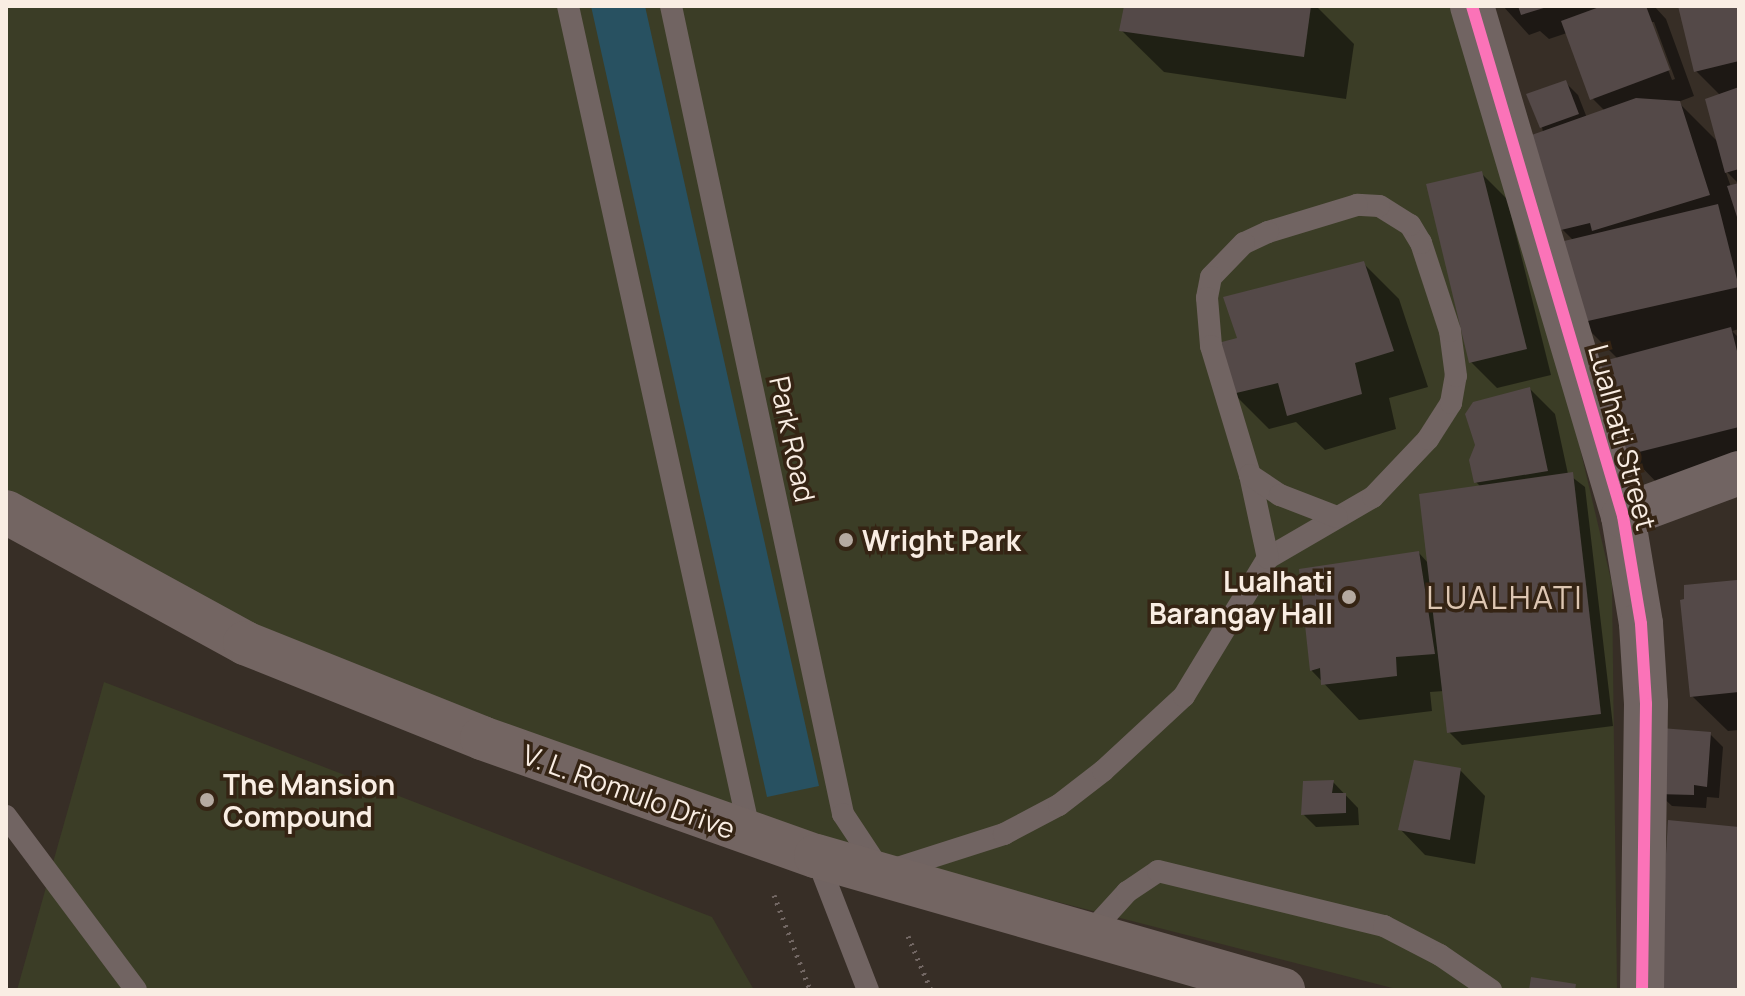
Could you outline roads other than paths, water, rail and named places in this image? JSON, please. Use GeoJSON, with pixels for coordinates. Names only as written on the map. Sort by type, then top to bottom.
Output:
{"type":"FeatureCollection","features":[{"type":"Feature","properties":{"kind":"main road","name":"V. L. Romulo Drive"},"geometry":{"type":"LineString","coordinates":[[6,512],[245,643],[482,738],[816,856],[1283,990]]}},
{"type":"Feature","properties":{"kind":"street","name":"Lualhati Street"},"geometry":{"type":"LineString","coordinates":[[1472,6],[1623,516],[1641,624],[1646,704],[1642,990]]}},
{"type":"Feature","properties":{"kind":"street","name":"Lualhati Street"},"geometry":{"type":"LineString","coordinates":[[1623,516],[1739,473]]}},
{"type":"Feature","properties":{"kind":"lane"},"geometry":{"type":"LineString","coordinates":[[568,6],[750,834]]}},
{"type":"Feature","properties":{"kind":"lane","name":"Park Road"},"geometry":{"type":"LineString","coordinates":[[671,6],[843,814],[882,873]]}},
{"type":"Feature","properties":{"kind":"lane"},"geometry":{"type":"LineString","coordinates":[[882,873],[1004,834],[1059,805],[1155,727],[1203,672],[1268,558],[1373,497],[1401,472],[1451,403],[1455,360],[1439,292],[1421,243],[1396,214],[1379,206],[1357,205],[1298,221],[1244,243],[1211,277],[1207,298],[1211,346],[1250,475],[1268,558]]}},
{"type":"Feature","properties":{"kind":"lane"},"geometry":{"type":"LineString","coordinates":[[1250,475],[1291,500],[1337,517]]}},
{"type":"Feature","properties":{"kind":"lane"},"geometry":{"type":"LineString","coordinates":[[6,816],[136,990]]}},
{"type":"Feature","properties":{"kind":"lane"},"geometry":{"type":"LineString","coordinates":[[816,856],[868,990]]}},
{"type":"Feature","properties":{"kind":"lane"},"geometry":{"type":"LineString","coordinates":[[1088,935],[1127,892],[1158,871],[1384,926],[1440,955],[1491,990]]}},
{"type":"Feature","properties":{"kind":"water"},"geometry":{"type":"Polygon","coordinates":[[[591,6],[645,6],[819,786],[767,797],[591,6]]]}},
{"type":"Feature","properties":{"kind":"place","name":"Wright Park"},"geometry":{"type":"Point","coordinates":[846,540]}},
{"type":"Feature","properties":{"kind":"place","name":"Lualhati Barangay Hall"},"geometry":{"type":"Point","coordinates":[1349,597]}},
{"type":"Feature","properties":{"kind":"place","name":"The Mansion Compound"},"geometry":{"type":"Point","coordinates":[207,800]}},
{"type":"Feature","properties":{"kind":"district","name":"LUALHATI"},"geometry":{"type":"Point","coordinates":[1505,597]}}]}
